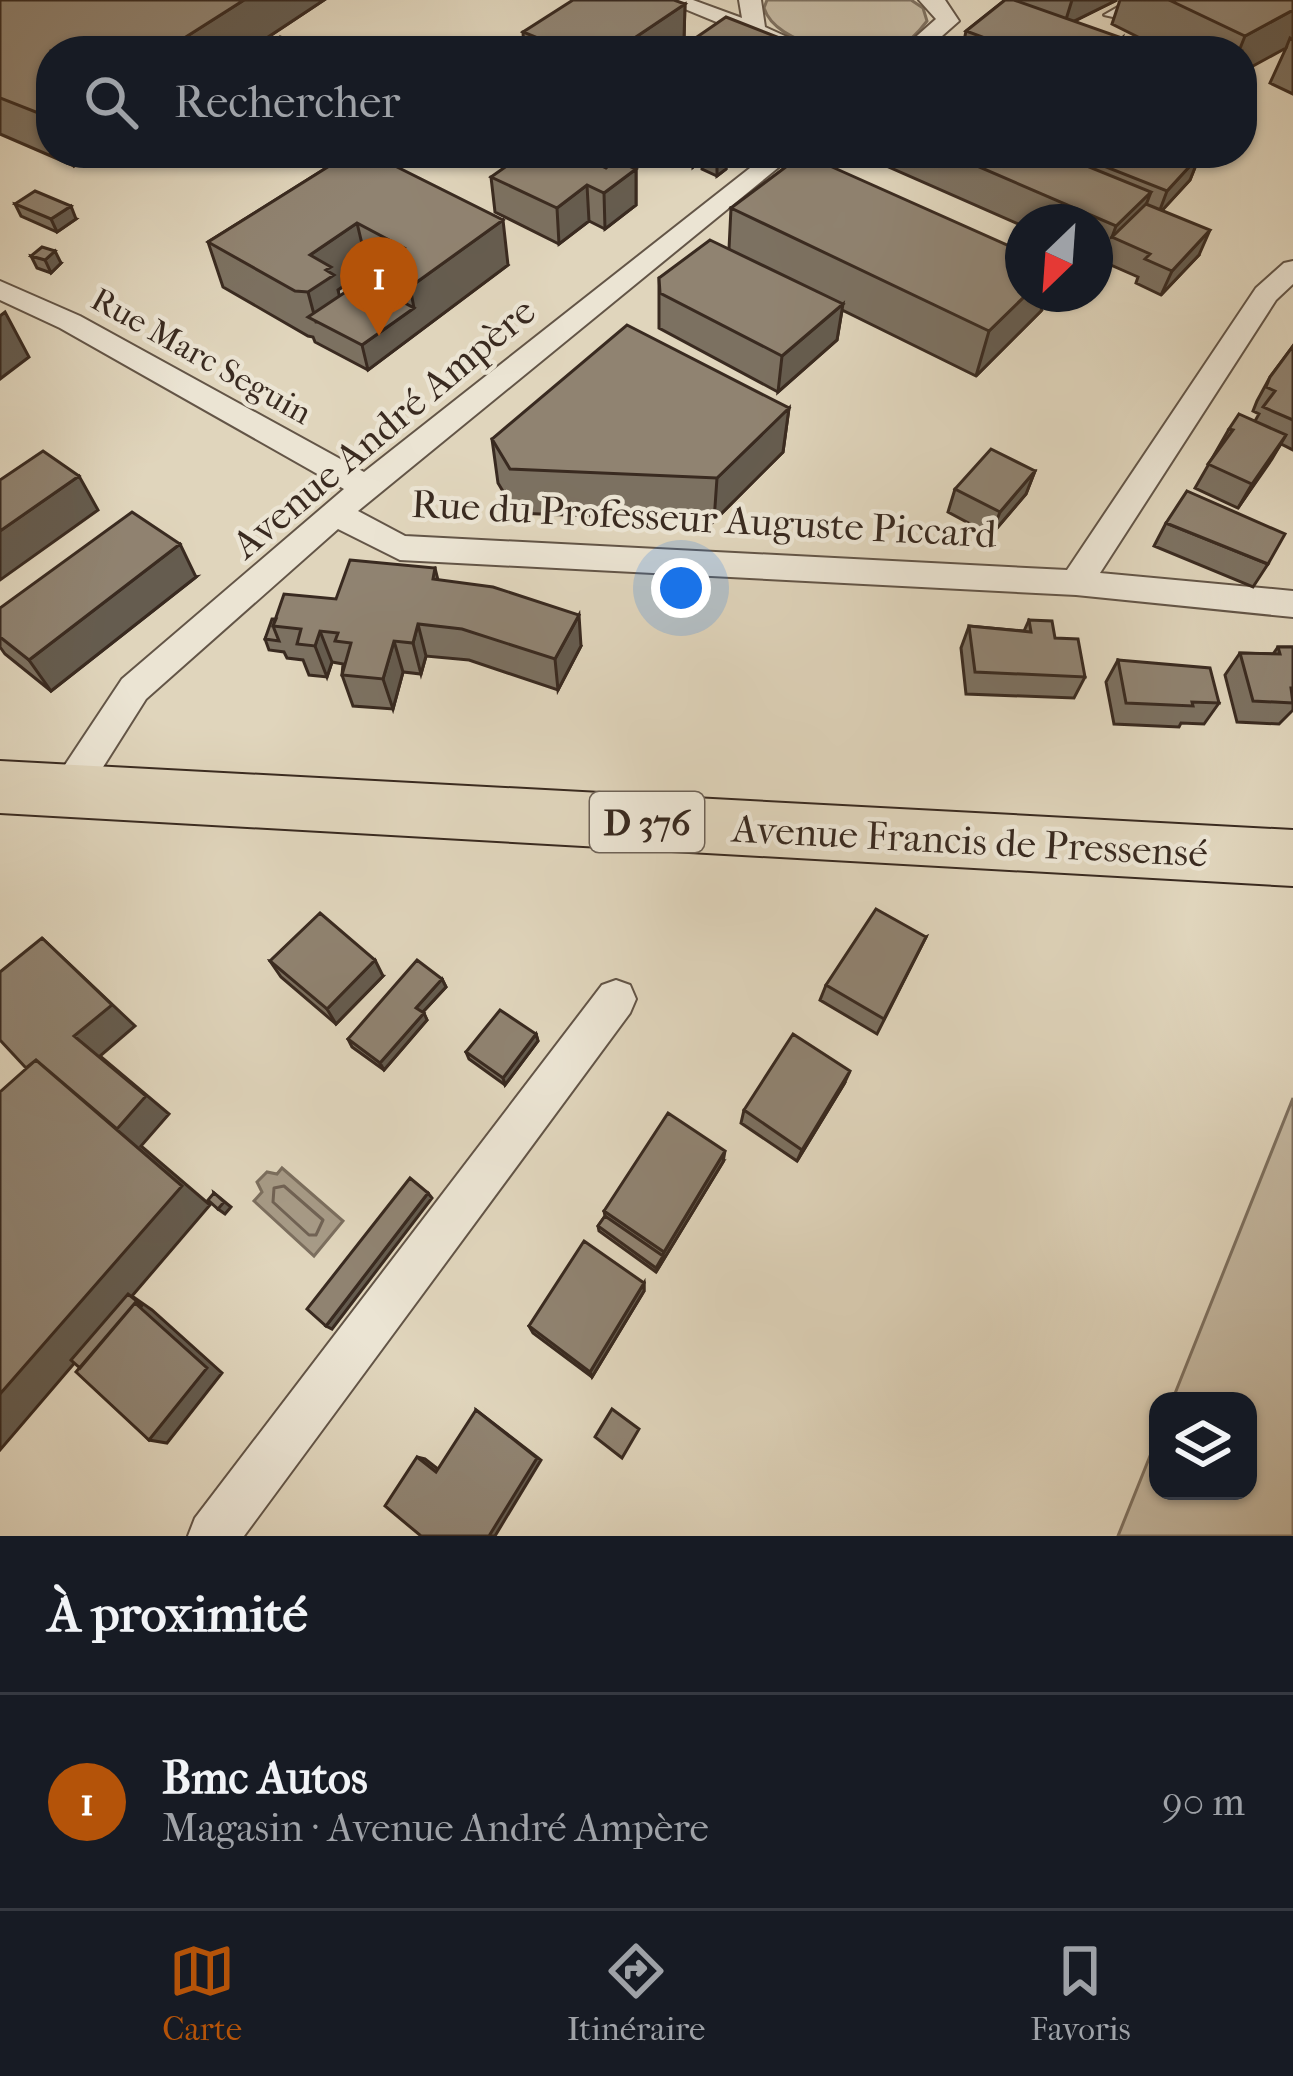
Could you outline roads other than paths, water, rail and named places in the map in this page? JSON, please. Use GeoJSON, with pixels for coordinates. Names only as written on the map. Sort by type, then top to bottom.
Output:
{"type":"FeatureCollection","features":[{"type":"Feature","properties":{"kind":"main road","name":"Avenue Francis de Pressensé"},"geometry":{"type":"LineString","coordinates":[[0,788],[1293,858]]}},
{"type":"Feature","properties":{"kind":"street"},"geometry":{"type":"LineString","coordinates":[[674,0],[768,36]]}},
{"type":"Feature","properties":{"kind":"street"},"geometry":{"type":"LineString","coordinates":[[749,0],[755,31]]}},
{"type":"Feature","properties":{"kind":"street"},"geometry":{"type":"LineString","coordinates":[[930,0],[942,7],[948,21],[930,36]]}},
{"type":"Feature","properties":{"kind":"street","name":"Avenue André Ampère"},"geometry":{"type":"LineString","coordinates":[[66,794],[134,689],[366,487],[765,168]]}},
{"type":"Feature","properties":{"kind":"street"},"geometry":{"type":"LineString","coordinates":[[1076,583],[1293,268]]}},
{"type":"Feature","properties":{"kind":"street","name":"Rue Marc Seguin"},"geometry":{"type":"LineString","coordinates":[[0,290],[128,353],[366,487]]}},
{"type":"Feature","properties":{"kind":"street","name":"Rue du Professeur Auguste Piccard"},"geometry":{"type":"LineString","coordinates":[[335,513],[400,548],[1076,583],[1293,604]]}},
{"type":"Feature","properties":{"kind":"street"},"geometry":{"type":"LineString","coordinates":[[213,1536],[616,999]]}},
{"type":"Feature","properties":{"kind":"lane"},"geometry":{"type":"LineString","coordinates":[[1109,15],[1138,0]]}},
{"type":"Feature","properties":{"kind":"water"},"geometry":{"type":"Polygon","coordinates":[[[282,1168],[343,1221],[314,1256],[254,1201],[262,1192],[257,1182],[267,1172],[277,1174],[282,1168]]]}},
{"type":"Feature","properties":{"kind":"place","name":"Bmc Autos"},"geometry":{"type":"Point","coordinates":[379,336]}}]}
